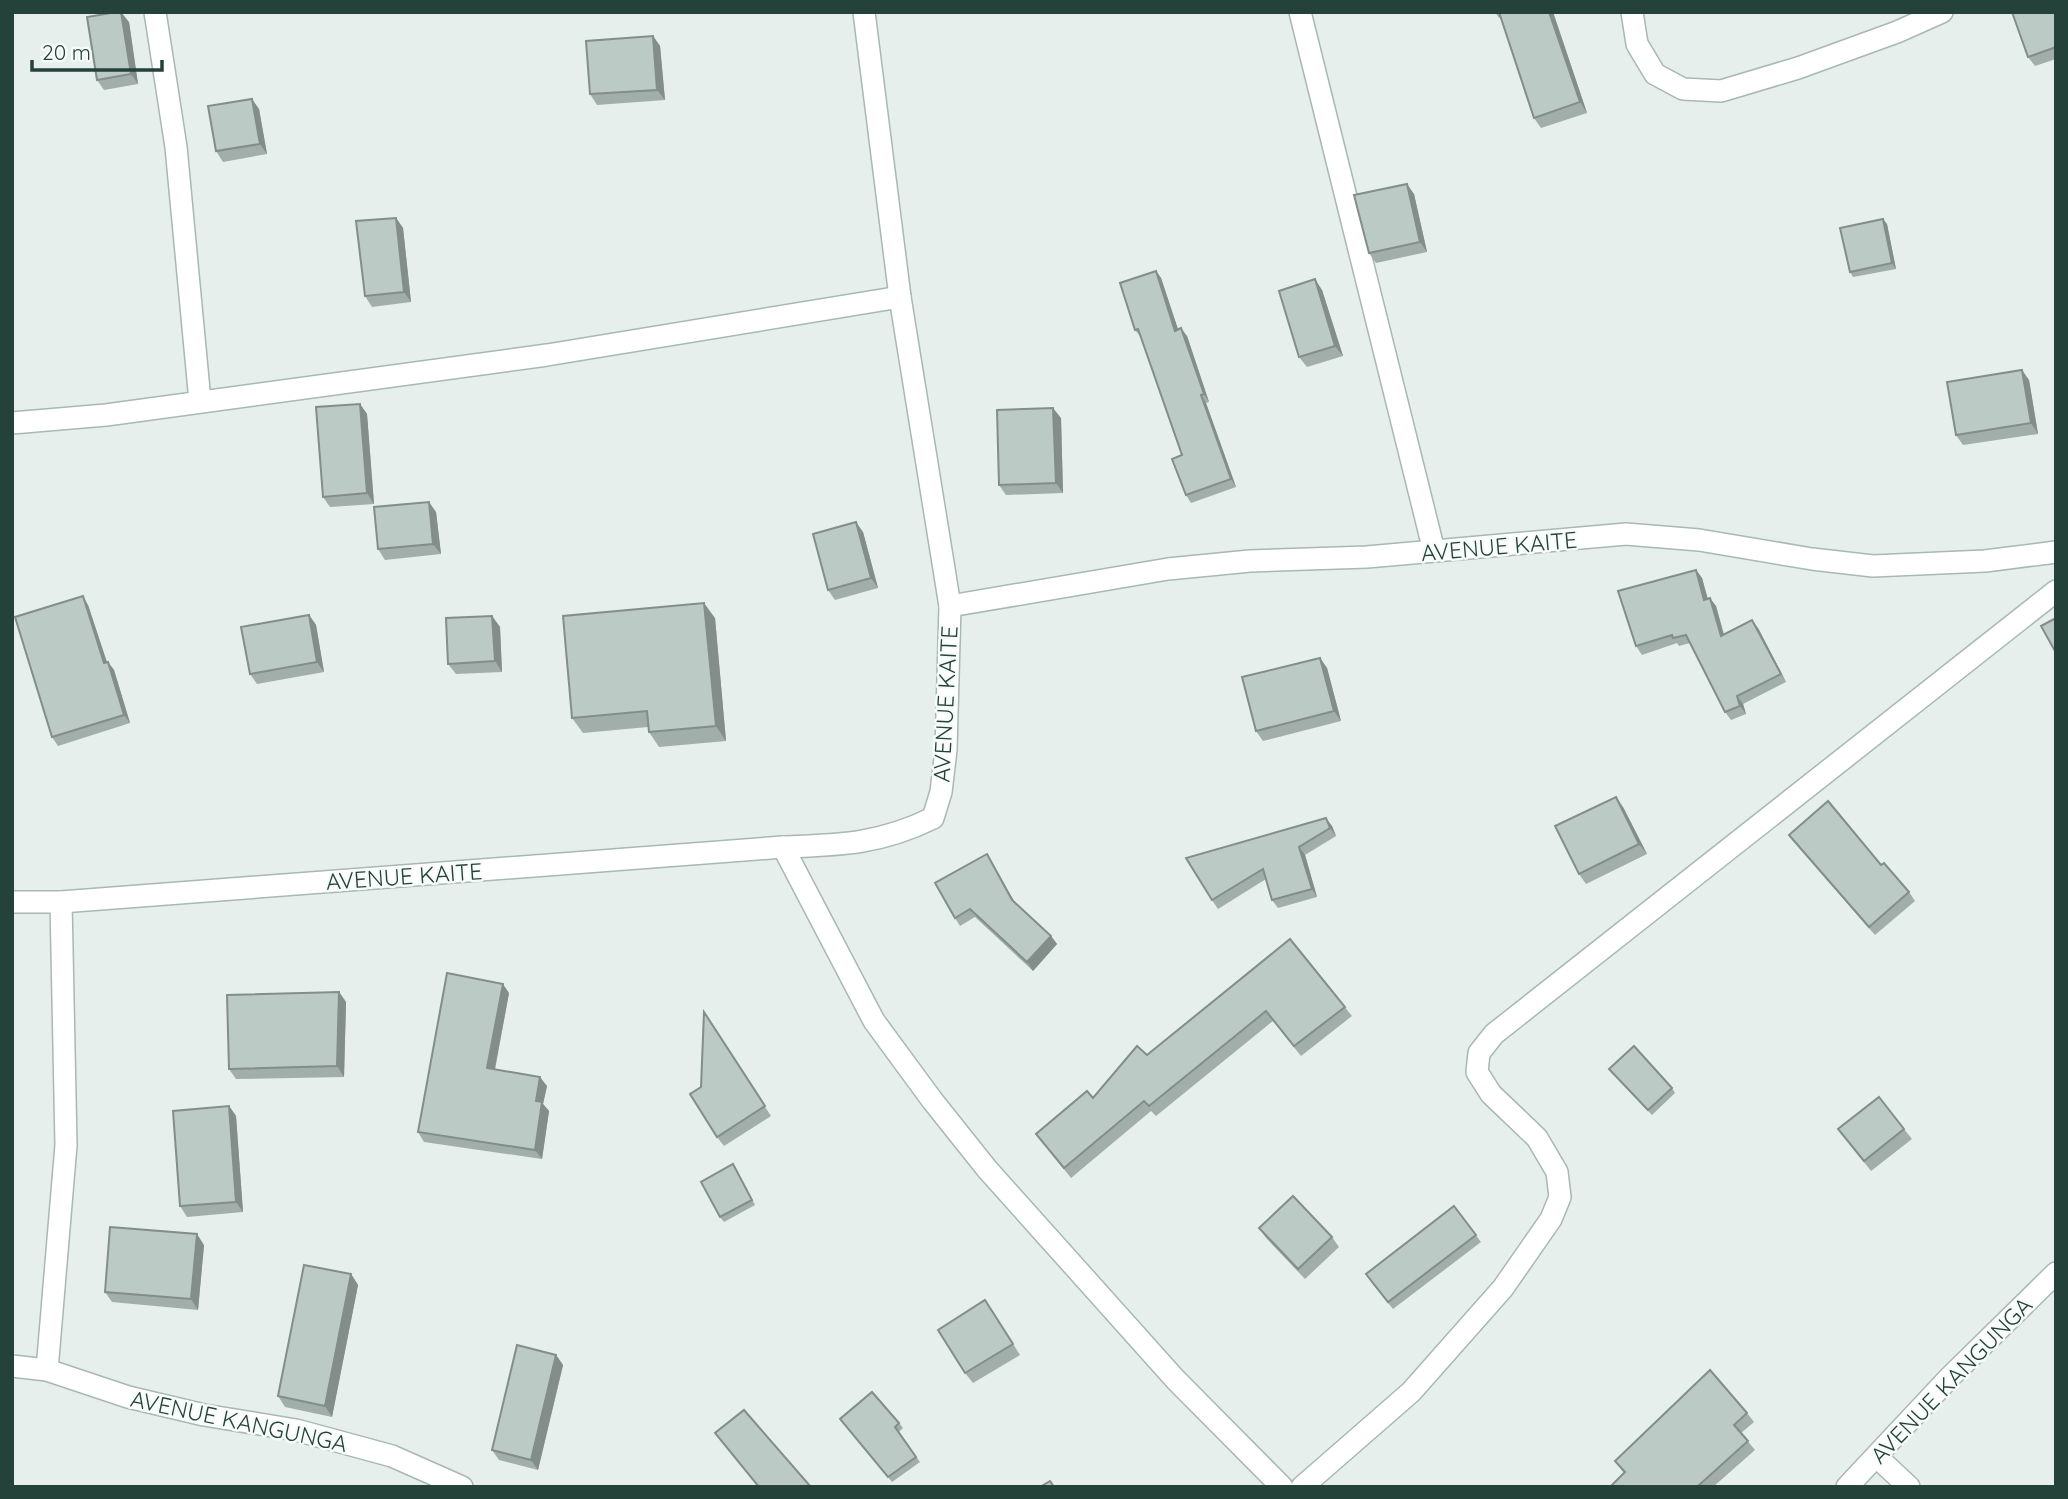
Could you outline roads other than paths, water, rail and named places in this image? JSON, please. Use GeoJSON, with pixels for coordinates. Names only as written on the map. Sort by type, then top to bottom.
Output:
{"type":"FeatureCollection","features":[{"type":"Feature","properties":{"kind":"street"},"geometry":{"type":"LineString","coordinates":[[155,12],[176,147],[200,401]]}},
{"type":"Feature","properties":{"kind":"street"},"geometry":{"type":"LineString","coordinates":[[864,12],[900,297],[950,606]]}},
{"type":"Feature","properties":{"kind":"street"},"geometry":{"type":"LineString","coordinates":[[1300,12],[1434,551]]}},
{"type":"Feature","properties":{"kind":"street"},"geometry":{"type":"LineString","coordinates":[[1632,12],[1637,44],[1655,74],[1684,89],[1721,91],[1810,64],[1941,12]]}},
{"type":"Feature","properties":{"kind":"street"},"geometry":{"type":"LineString","coordinates":[[12,423],[106,415],[547,355],[900,297]]}},
{"type":"Feature","properties":{"kind":"street","name":"AVENUE KAITE"},"geometry":{"type":"LineString","coordinates":[[12,902],[61,902],[783,847],[841,845],[867,842],[907,831],[933,818],[941,792],[946,750],[950,606],[1168,569],[1250,561],[1367,557],[1626,534],[1699,540],[1873,566],[1985,561],[2056,552]]}},
{"type":"Feature","properties":{"kind":"street"},"geometry":{"type":"LineString","coordinates":[[1302,1487],[1411,1392],[1503,1289],[1551,1219],[1560,1196],[1557,1172],[1537,1138],[1491,1094],[1477,1072],[1479,1053],[1494,1034],[2056,591]]}},
{"type":"Feature","properties":{"kind":"street"},"geometry":{"type":"LineString","coordinates":[[783,847],[874,1021],[932,1100],[987,1169],[1175,1379],[1282,1487]]}},
{"type":"Feature","properties":{"kind":"street"},"geometry":{"type":"LineString","coordinates":[[47,1370],[66,1145],[61,902]]}},
{"type":"Feature","properties":{"kind":"street","name":"AVENUE KANGUNGA"},"geometry":{"type":"LineString","coordinates":[[1847,1487],[1950,1377],[2056,1273]]}},
{"type":"Feature","properties":{"kind":"street","name":"AVENUE KANGUNGA"},"geometry":{"type":"LineString","coordinates":[[12,1366],[47,1370],[128,1397],[204,1415],[296,1430],[393,1456],[462,1487]]}},
{"type":"Feature","properties":{"kind":"street"},"geometry":{"type":"LineString","coordinates":[[1877,1457],[1909,1487]]}}]}
